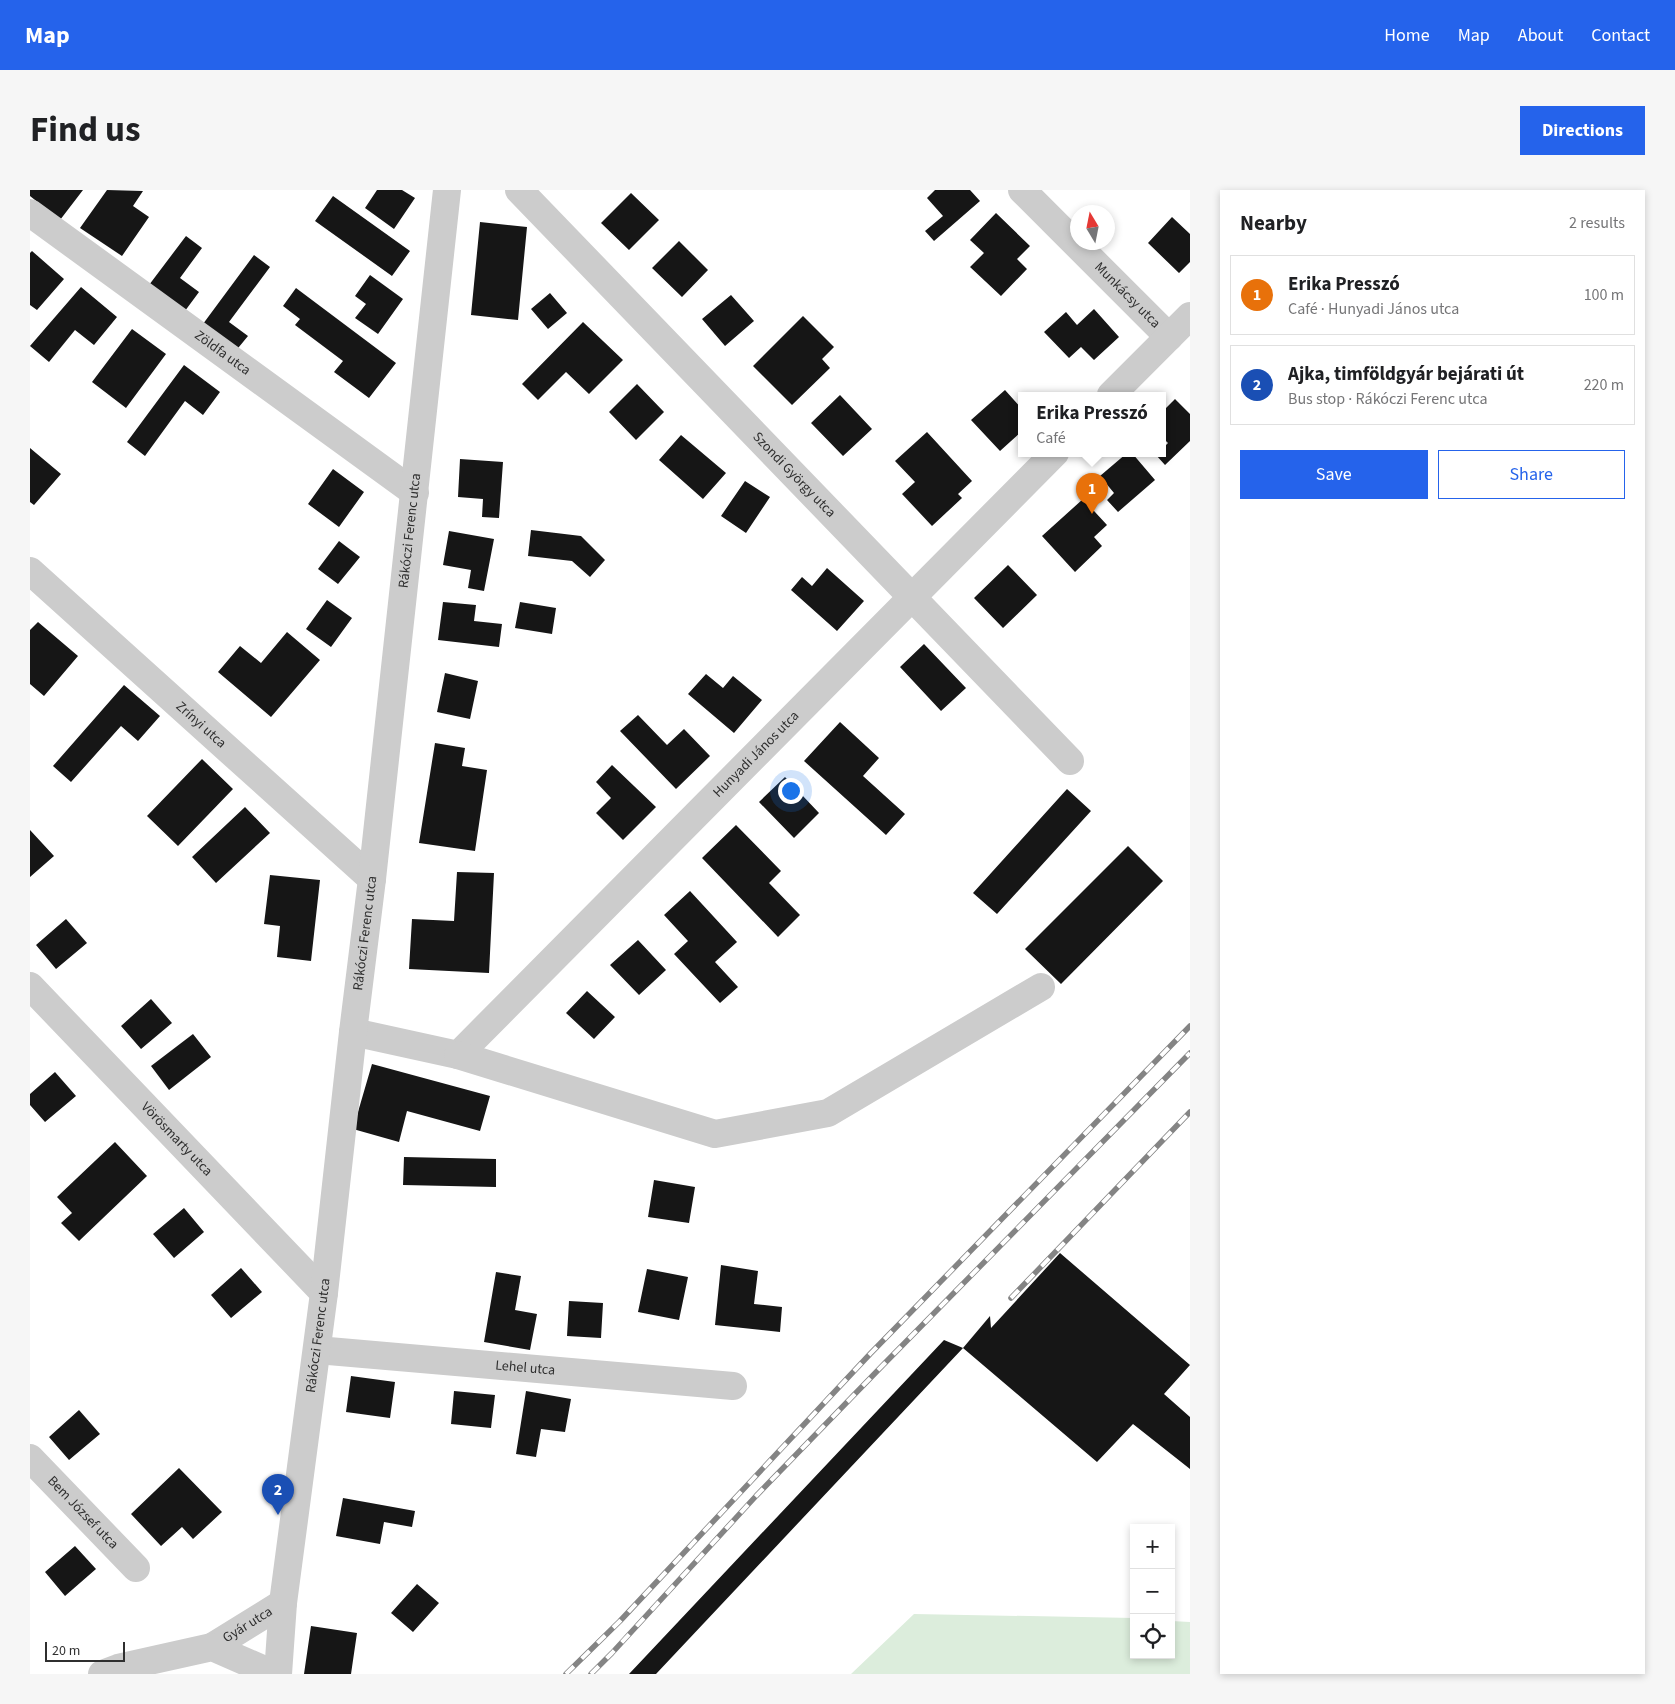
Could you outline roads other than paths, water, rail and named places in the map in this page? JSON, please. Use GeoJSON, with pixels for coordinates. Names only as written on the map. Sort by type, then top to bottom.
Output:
{"type":"FeatureCollection","features":[{"type":"Feature","properties":{"kind":"street","name":"Rákóczi Ferenc utca"},"geometry":{"type":"LineString","coordinates":[[278,1674],[283,1602],[317,1350],[372,879],[447,190]]}},
{"type":"Feature","properties":{"kind":"street","name":"Szondi György utca"},"geometry":{"type":"LineString","coordinates":[[518,190],[1070,760]]}},
{"type":"Feature","properties":{"kind":"street","name":"Munkácsy utca"},"geometry":{"type":"LineString","coordinates":[[1022,190],[1169,337]]}},
{"type":"Feature","properties":{"kind":"street","name":"Zöldfa utca"},"geometry":{"type":"LineString","coordinates":[[30,212],[415,492]]}},
{"type":"Feature","properties":{"kind":"street"},"geometry":{"type":"LineString","coordinates":[[1114,392],[1190,316]]}},
{"type":"Feature","properties":{"kind":"street","name":"Hunyadi János utca"},"geometry":{"type":"LineString","coordinates":[[458,1055],[1051,457]]}},
{"type":"Feature","properties":{"kind":"street","name":"Zrínyi utca"},"geometry":{"type":"LineString","coordinates":[[30,571],[372,879]]}},
{"type":"Feature","properties":{"kind":"street","name":"Vörösmarty utca"},"geometry":{"type":"LineString","coordinates":[[30,986],[324,1293]]}},
{"type":"Feature","properties":{"kind":"street"},"geometry":{"type":"LineString","coordinates":[[353,1032],[458,1055],[714,1134],[828,1114],[1041,987]]}},
{"type":"Feature","properties":{"kind":"street","name":"Lehel utca"},"geometry":{"type":"LineString","coordinates":[[317,1350],[733,1386]]}},
{"type":"Feature","properties":{"kind":"street","name":"Bem József utca"},"geometry":{"type":"LineString","coordinates":[[30,1458],[136,1568]]}},
{"type":"Feature","properties":{"kind":"street","name":"Gyár utca"},"geometry":{"type":"LineString","coordinates":[[102,1674],[118,1668],[212,1647],[283,1602]]}},
{"type":"Feature","properties":{"kind":"street","name":"Gyár utca"},"geometry":{"type":"LineString","coordinates":[[212,1647],[274,1674]]}},
{"type":"Feature","properties":{"kind":"railway"},"geometry":{"type":"LineString","coordinates":[[566,1674],[620,1621],[870,1354],[1190,1026]]}},
{"type":"Feature","properties":{"kind":"railway"},"geometry":{"type":"LineString","coordinates":[[591,1674],[756,1496],[1190,1053]]}},
{"type":"Feature","properties":{"kind":"railway"},"geometry":{"type":"LineString","coordinates":[[1011,1298],[1190,1112]]}},
{"type":"Feature","properties":{"kind":"place","name":"Erika Presszó"},"geometry":{"type":"Point","coordinates":[1092,514]}},
{"type":"Feature","properties":{"kind":"place","name":"Ajka, timföldgyár bejárati út"},"geometry":{"type":"Point","coordinates":[278,1515]}}]}
